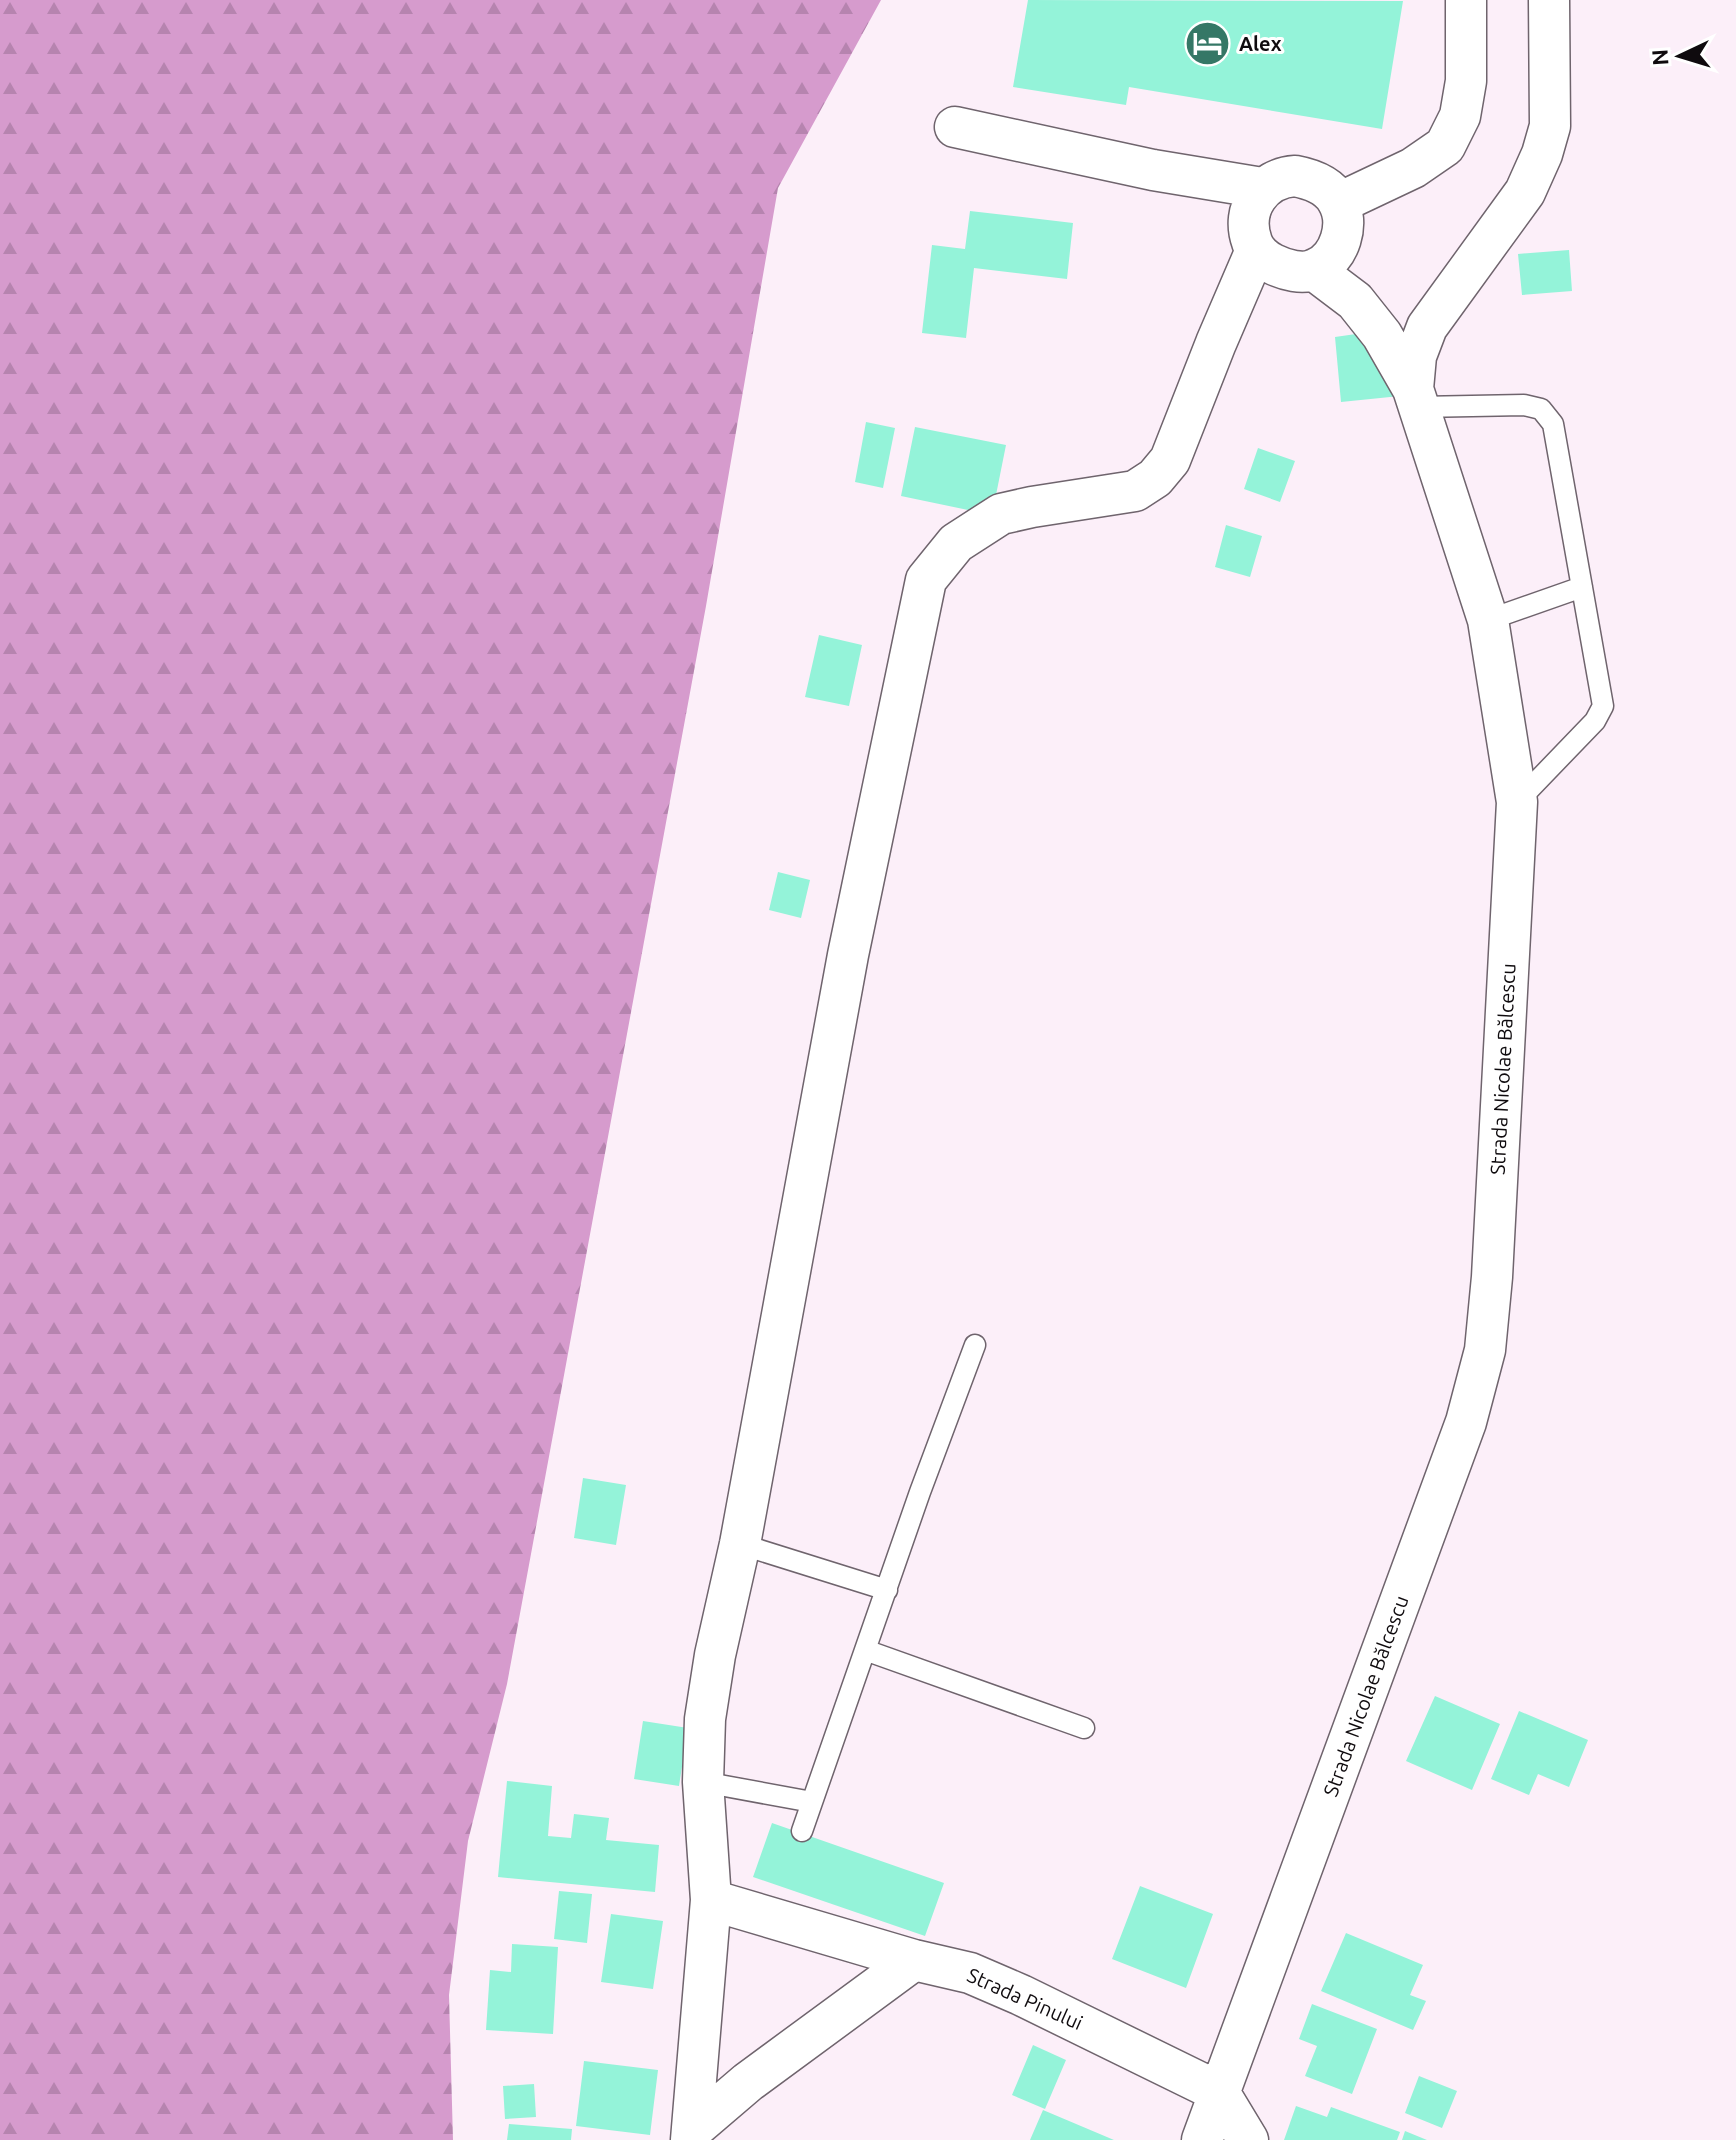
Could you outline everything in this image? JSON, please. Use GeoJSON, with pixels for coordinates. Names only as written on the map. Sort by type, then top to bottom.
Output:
{"type":"FeatureCollection","features":[{"type":"Feature","properties":{"kind":"street"},"geometry":{"type":"LineString","coordinates":[[1339,203],[1413,168],[1445,146],[1460,116],[1466,81],[1466,0]]}},
{"type":"Feature","properties":{"kind":"street","name":"Strada Nicolae Bălcescu"},"geometry":{"type":"LineString","coordinates":[[1202,2140],[1466,1422],[1485,1350],[1492,1277],[1517,802],[1488,620],[1416,398],[1416,356],[1427,327],[1525,192],[1542,154],[1550,126],[1549,0]]}},
{"type":"Feature","properties":{"kind":"street"},"geometry":{"type":"LineString","coordinates":[[955,127],[1153,170],[1262,188]]}},
{"type":"Feature","properties":{"kind":"street"},"geometry":{"type":"LineString","coordinates":[[1295,176],[1316,182],[1333,194],[1339,203],[1343,225],[1341,239],[1336,250],[1314,270],[1282,268],[1256,250],[1252,242],[1250,218],[1253,205],[1262,188],[1273,181],[1295,176]]}},
{"type":"Feature","properties":{"kind":"street"},"geometry":{"type":"LineString","coordinates":[[692,2134],[711,1900],[703,1782],[705,1719],[848,955],[926,580],[956,543],[1001,514],[1135,491],[1155,478],[1170,460],[1256,250]]}},
{"type":"Feature","properties":{"kind":"street"},"geometry":{"type":"LineString","coordinates":[[1314,270],[1355,301],[1382,335],[1416,398]]}},
{"type":"Feature","properties":{"kind":"street","name":"Strada Pinului"},"geometry":{"type":"LineString","coordinates":[[711,1900],[914,1960],[970,1973],[1219,2092]]}},
{"type":"Feature","properties":{"kind":"street"},"geometry":{"type":"LineString","coordinates":[[692,2134],[748,2082],[914,1960]]}},
{"type":"Feature","properties":{"kind":"street"},"geometry":{"type":"LineString","coordinates":[[1219,2092],[1248,2140]]}},
{"type":"Feature","properties":{"kind":"lane"},"geometry":{"type":"LineString","coordinates":[[1416,398],[1524,405],[1541,409],[1553,424],[1603,706],[1595,721],[1517,802]]}},
{"type":"Feature","properties":{"kind":"lane"},"geometry":{"type":"LineString","coordinates":[[1488,620],[1582,587]]}},
{"type":"Feature","properties":{"kind":"lane"},"geometry":{"type":"LineString","coordinates":[[802,1831],[920,1492],[975,1345]]}},
{"type":"Feature","properties":{"kind":"lane"},"geometry":{"type":"LineString","coordinates":[[740,1544],[887,1590]]}},
{"type":"Feature","properties":{"kind":"lane"},"geometry":{"type":"LineString","coordinates":[[865,1650],[1084,1728]]}},
{"type":"Feature","properties":{"kind":"lane"},"geometry":{"type":"LineString","coordinates":[[703,1782],[812,1802]]}},
{"type":"Feature","properties":{"kind":"green space"},"geometry":{"type":"Polygon","coordinates":[[[0,0],[881,0],[778,188],[706,606],[507,1684],[468,1841],[449,1995],[453,2140],[0,2140],[0,0]]]}},
{"type":"Feature","properties":{"kind":"building","name":"Alex"},"geometry":{"type":"Polygon","coordinates":[[[1028,0],[1403,1],[1382,129],[1129,87],[1126,105],[1013,87],[1028,0]]]}},
{"type":"Feature","properties":{"kind":"building"},"geometry":{"type":"Polygon","coordinates":[[[970,211],[1073,223],[1067,279],[974,268],[966,338],[922,333],[932,245],[965,249],[970,211]]]}},
{"type":"Feature","properties":{"kind":"building"},"geometry":{"type":"Polygon","coordinates":[[[1569,250],[1572,291],[1522,295],[1518,254],[1569,250]]]}},
{"type":"Feature","properties":{"kind":"building"},"geometry":{"type":"Polygon","coordinates":[[[1363,333],[1400,396],[1341,402],[1335,337],[1363,333]]]}},
{"type":"Feature","properties":{"kind":"building"},"geometry":{"type":"Polygon","coordinates":[[[866,422],[895,428],[883,488],[855,482],[866,422]]]}},
{"type":"Feature","properties":{"kind":"building"},"geometry":{"type":"Polygon","coordinates":[[[915,427],[1006,445],[992,515],[901,496],[915,427]]]}},
{"type":"Feature","properties":{"kind":"building"},"geometry":{"type":"Polygon","coordinates":[[[1258,448],[1295,461],[1280,502],[1244,489],[1258,448]]]}},
{"type":"Feature","properties":{"kind":"building"},"geometry":{"type":"Polygon","coordinates":[[[1226,525],[1262,536],[1250,577],[1215,567],[1226,525]]]}},
{"type":"Feature","properties":{"kind":"building"},"geometry":{"type":"Polygon","coordinates":[[[819,635],[862,645],[849,706],[805,697],[819,635]]]}},
{"type":"Feature","properties":{"kind":"building"},"geometry":{"type":"Polygon","coordinates":[[[778,872],[810,880],[801,918],[769,910],[778,872]]]}},
{"type":"Feature","properties":{"kind":"building"},"geometry":{"type":"Polygon","coordinates":[[[583,1478],[626,1485],[616,1545],[574,1538],[583,1478]]]}},
{"type":"Feature","properties":{"kind":"building"},"geometry":{"type":"Polygon","coordinates":[[[1435,1696],[1500,1724],[1472,1790],[1406,1761],[1435,1696]]]}},
{"type":"Feature","properties":{"kind":"building"},"geometry":{"type":"Polygon","coordinates":[[[1519,1711],[1588,1740],[1569,1787],[1538,1774],[1529,1795],[1491,1779],[1519,1711]]]}},
{"type":"Feature","properties":{"kind":"building"},"geometry":{"type":"Polygon","coordinates":[[[643,1721],[688,1728],[679,1786],[634,1779],[643,1721]]]}},
{"type":"Feature","properties":{"kind":"building"},"geometry":{"type":"Polygon","coordinates":[[[507,1781],[552,1786],[548,1836],[571,1838],[574,1814],[609,1818],[606,1840],[659,1845],[655,1892],[498,1877],[507,1781]]]}},
{"type":"Feature","properties":{"kind":"building"},"geometry":{"type":"Polygon","coordinates":[[[772,1823],[944,1883],[925,1936],[753,1877],[772,1823]]]}},
{"type":"Feature","properties":{"kind":"building"},"geometry":{"type":"Polygon","coordinates":[[[1140,1886],[1213,1914],[1186,1988],[1112,1959],[1140,1886]]]}},
{"type":"Feature","properties":{"kind":"building"},"geometry":{"type":"Polygon","coordinates":[[[559,1891],[592,1894],[587,1943],[554,1939],[559,1891]]]}},
{"type":"Feature","properties":{"kind":"building"},"geometry":{"type":"Polygon","coordinates":[[[611,1914],[663,1921],[653,1989],[601,1982],[611,1914]]]}},
{"type":"Feature","properties":{"kind":"building"},"geometry":{"type":"Polygon","coordinates":[[[1346,1933],[1423,1965],[1410,1995],[1426,2001],[1413,2030],[1321,1991],[1346,1933]]]}},
{"type":"Feature","properties":{"kind":"building"},"geometry":{"type":"Polygon","coordinates":[[[512,1944],[558,1947],[553,2034],[486,2030],[490,1970],[511,1972],[512,1944]]]}},
{"type":"Feature","properties":{"kind":"building"},"geometry":{"type":"Polygon","coordinates":[[[1312,2004],[1377,2029],[1352,2094],[1305,2076],[1317,2046],[1299,2039],[1312,2004]]]}},
{"type":"Feature","properties":{"kind":"building"},"geometry":{"type":"Polygon","coordinates":[[[1033,2045],[1066,2060],[1045,2109],[1012,2095],[1033,2045]]]}},
{"type":"Feature","properties":{"kind":"building"},"geometry":{"type":"Polygon","coordinates":[[[584,2061],[658,2070],[650,2135],[576,2126],[584,2061]]]}},
{"type":"Feature","properties":{"kind":"building"},"geometry":{"type":"Polygon","coordinates":[[[1419,2076],[1457,2091],[1442,2128],[1405,2113],[1419,2076]]]}},
{"type":"Feature","properties":{"kind":"building"},"geometry":{"type":"Polygon","coordinates":[[[534,2084],[536,2117],[505,2119],[503,2086],[534,2084]]]}},
{"type":"Feature","properties":{"kind":"building"},"geometry":{"type":"Polygon","coordinates":[[[1296,2106],[1327,2117],[1331,2107],[1400,2132],[1397,2140],[1284,2140],[1296,2106]]]}},
{"type":"Feature","properties":{"kind":"building"},"geometry":{"type":"Polygon","coordinates":[[[1043,2110],[1114,2140],[1030,2140],[1043,2110]]]}},
{"type":"Feature","properties":{"kind":"building"},"geometry":{"type":"Polygon","coordinates":[[[509,2124],[572,2129],[571,2140],[507,2140],[509,2124]]]}},
{"type":"Feature","properties":{"kind":"building"},"geometry":{"type":"Polygon","coordinates":[[[1405,2131],[1427,2140],[1402,2140],[1405,2131]]]}},
{"type":"Feature","properties":{"kind":"place","name":"Alex"},"geometry":{"type":"Point","coordinates":[1208,44]}}]}
